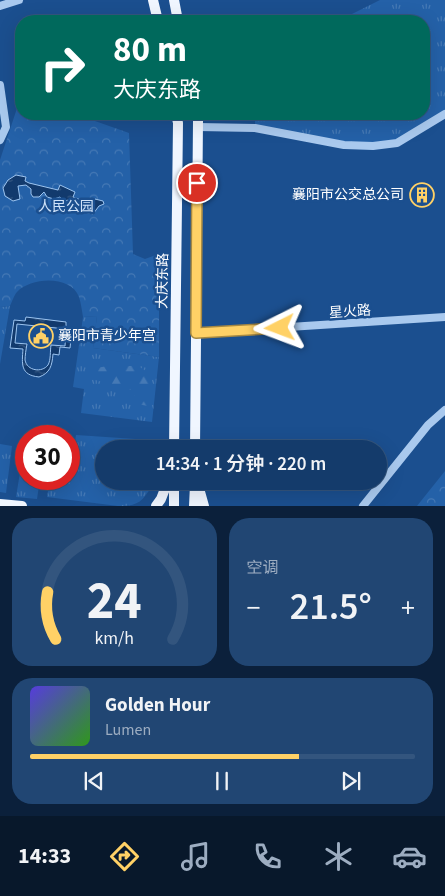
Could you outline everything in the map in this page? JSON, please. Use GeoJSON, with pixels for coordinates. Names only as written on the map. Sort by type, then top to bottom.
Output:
{"type":"FeatureCollection","features":[{"type":"Feature","properties":{"kind":"main road"},"geometry":{"type":"LineString","coordinates":[[154,0],[157,15]]}},
{"type":"Feature","properties":{"kind":"main road"},"geometry":{"type":"LineString","coordinates":[[174,2],[177,15]]}},
{"type":"Feature","properties":{"kind":"main road","name":"大庆东路"},"geometry":{"type":"LineString","coordinates":[[174,440],[177,120]]}},
{"type":"Feature","properties":{"kind":"main road"},"geometry":{"type":"LineString","coordinates":[[195,440],[197,120]]}},
{"type":"Feature","properties":{"kind":"main road"},"geometry":{"type":"LineString","coordinates":[[156,506],[164,490]]}},
{"type":"Feature","properties":{"kind":"main road"},"geometry":{"type":"LineString","coordinates":[[174,490],[174,506]]}},
{"type":"Feature","properties":{"kind":"main road"},"geometry":{"type":"LineString","coordinates":[[194,506],[195,490]]}},
{"type":"Feature","properties":{"kind":"main road"},"geometry":{"type":"LineString","coordinates":[[199,490],[204,506]]}},
{"type":"Feature","properties":{"kind":"main road"},"geometry":{"type":"LineString","coordinates":[[0,504],[22,506]]}},
{"type":"Feature","properties":{"kind":"street"},"geometry":{"type":"LineString","coordinates":[[0,6],[19,0]]}},
{"type":"Feature","properties":{"kind":"street"},"geometry":{"type":"LineString","coordinates":[[0,85],[6,127],[0,140]]}},
{"type":"Feature","properties":{"kind":"street"},"geometry":{"type":"LineString","coordinates":[[198,127],[255,128],[344,145],[373,146],[397,143],[445,114]]}},
{"type":"Feature","properties":{"kind":"street","name":"星火路"},"geometry":{"type":"LineString","coordinates":[[196,333],[445,317]]}},
{"type":"Feature","properties":{"kind":"street"},"geometry":{"type":"LineString","coordinates":[[363,506],[428,425],[445,410]]}},
{"type":"Feature","properties":{"kind":"green space"},"geometry":{"type":"Polygon","coordinates":[[[380,0],[445,0],[445,114],[397,143],[344,145],[255,128],[255,120],[430,120],[430,15],[350,15],[380,0]]]}},
{"type":"Feature","properties":{"kind":"green space","name":"人民公园"},"geometry":{"type":"Polygon","coordinates":[[[15,114],[15,120],[92,120],[129,133],[133,254],[145,259],[156,255],[159,357],[93,348],[97,316],[83,317],[79,297],[75,290],[60,282],[41,281],[31,283],[17,292],[10,306],[0,307],[0,160],[15,114]]]}},
{"type":"Feature","properties":{"kind":"green space"},"geometry":{"type":"Polygon","coordinates":[[[10,306],[0,364],[0,307],[10,306]]]}},
{"type":"Feature","properties":{"kind":"green space"},"geometry":{"type":"Polygon","coordinates":[[[97,316],[93,348],[159,357],[152,422],[81,413],[84,389],[73,387],[83,317],[97,316]]]}},
{"type":"Feature","properties":{"kind":"green space"},"geometry":{"type":"Polygon","coordinates":[[[108,366],[138,366],[151,374],[148,406],[137,404],[133,390],[91,379],[90,369],[108,366]]]}},
{"type":"Feature","properties":{"kind":"green space"},"geometry":{"type":"Polygon","coordinates":[[[80,435],[150,440],[95,440],[95,490],[149,490],[137,503],[118,506],[47,497],[48,490],[80,490],[80,435]]]}},
{"type":"Feature","properties":{"kind":"green space"},"geometry":{"type":"Polygon","coordinates":[[[0,444],[12,446],[6,493],[0,492],[0,444]]]}},
{"type":"Feature","properties":{"kind":"green space"},"geometry":{"type":"Polygon","coordinates":[[[445,471],[445,506],[417,506],[445,471]]]}},
{"type":"Feature","properties":{"kind":"green space"},"geometry":{"type":"Polygon","coordinates":[[[17,490],[38,490],[37,499],[16,497],[17,490]]]}},
{"type":"Feature","properties":{"kind":"water"},"geometry":{"type":"Polygon","coordinates":[[[16,175],[26,177],[25,181],[29,183],[58,190],[60,185],[75,192],[73,197],[92,204],[95,199],[103,201],[104,204],[99,206],[93,214],[69,207],[71,202],[69,200],[63,201],[60,197],[54,199],[47,197],[44,192],[39,197],[33,197],[31,189],[26,185],[18,186],[20,199],[13,201],[5,196],[3,188],[8,180],[16,175]]]}},
{"type":"Feature","properties":{"kind":"water"},"geometry":{"type":"Polygon","coordinates":[[[26,317],[66,322],[66,328],[72,329],[70,348],[60,347],[59,355],[53,354],[48,371],[39,377],[28,374],[25,371],[23,349],[10,348],[14,320],[25,321],[26,317]],[[17,324],[15,343],[27,344],[26,364],[35,370],[45,368],[50,358],[51,345],[65,346],[66,329],[17,324]]]}},
{"type":"Feature","properties":{"kind":"place","name":"襄阳市公交总公司"},"geometry":{"type":"Point","coordinates":[422,195]}},
{"type":"Feature","properties":{"kind":"place","name":"襄阳市青少年宫"},"geometry":{"type":"Point","coordinates":[41,336]}},
{"type":"Feature","properties":{"kind":"route"},"geometry":{"type":"LineString","coordinates":[[197,183],[196,333],[280,328]]}}]}
